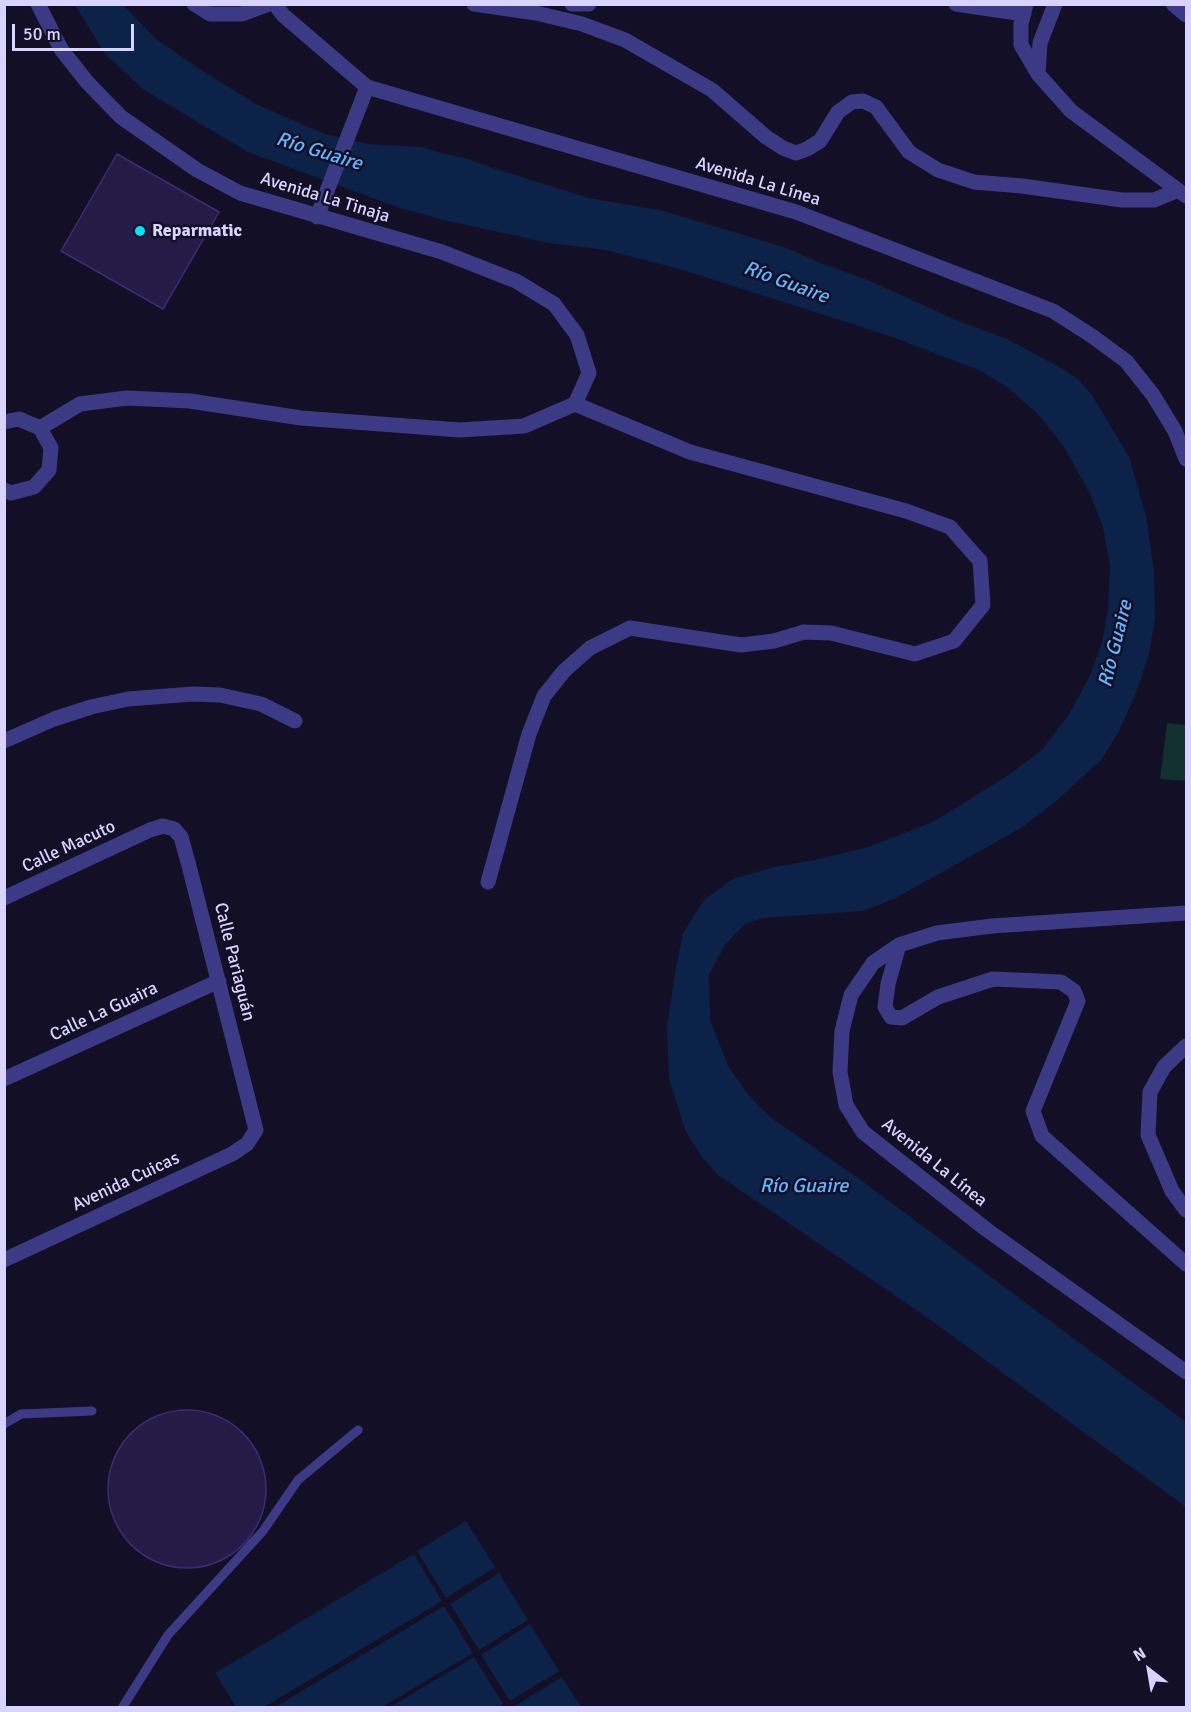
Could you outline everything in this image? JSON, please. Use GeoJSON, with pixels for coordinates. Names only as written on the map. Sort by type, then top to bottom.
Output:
{"type":"FeatureCollection","features":[{"type":"Feature","properties":{"kind":"street","name":"Avenida La Tinaja"},"geometry":{"type":"LineString","coordinates":[[38,4],[61,49],[87,82],[121,117],[197,170],[240,193],[442,252],[516,281],[554,304],[577,335],[589,373],[575,404]]}},
{"type":"Feature","properties":{"kind":"street"},"geometry":{"type":"LineString","coordinates":[[194,4],[210,14],[242,14],[269,4]]}},
{"type":"Feature","properties":{"kind":"street","name":"Avenida La Línea"},"geometry":{"type":"LineString","coordinates":[[275,4],[283,15],[367,87],[796,212],[1053,311],[1126,361],[1153,395],[1175,431],[1186,459]]}},
{"type":"Feature","properties":{"kind":"street"},"geometry":{"type":"LineString","coordinates":[[474,4],[536,13],[582,24],[625,40],[712,90],[766,138],[796,153],[820,141],[838,112],[852,102],[863,101],[876,108],[909,152],[938,170],[974,182],[1022,186],[1122,200],[1154,200],[1181,194]]}},
{"type":"Feature","properties":{"kind":"street"},"geometry":{"type":"LineString","coordinates":[[572,4],[589,4]]}},
{"type":"Feature","properties":{"kind":"street"},"geometry":{"type":"LineString","coordinates":[[956,4],[1025,9],[1021,24],[1021,45],[1038,74],[1071,111],[1181,194]]}},
{"type":"Feature","properties":{"kind":"street"},"geometry":{"type":"LineString","coordinates":[[1038,74],[1040,43],[1054,4]]}},
{"type":"Feature","properties":{"kind":"street"},"geometry":{"type":"LineString","coordinates":[[1173,4],[1186,15]]}},
{"type":"Feature","properties":{"kind":"street"},"geometry":{"type":"LineString","coordinates":[[317,217],[367,87]]}},
{"type":"Feature","properties":{"kind":"street"},"geometry":{"type":"LineString","coordinates":[[40,428],[80,404],[127,398],[190,401],[301,418],[460,430],[524,426],[575,404],[690,452],[906,512],[950,527],[980,561],[983,605],[954,642],[915,654],[831,633],[804,632],[774,641],[741,645],[630,628],[590,648],[564,671],[544,696],[530,734],[488,882]]}},
{"type":"Feature","properties":{"kind":"street"},"geometry":{"type":"LineString","coordinates":[[4,422],[19,419],[40,428],[51,448],[49,470],[34,488],[11,493],[4,490]]}},
{"type":"Feature","properties":{"kind":"street"},"geometry":{"type":"LineString","coordinates":[[4,741],[54,718],[91,707],[128,699],[193,694],[220,695],[261,704],[295,721]]}},
{"type":"Feature","properties":{"kind":"street","name":"Calle Pariaguán"},"geometry":{"type":"LineString","coordinates":[[150,830],[163,826],[174,829],[181,837],[256,1130]]}},
{"type":"Feature","properties":{"kind":"street","name":"Calle Macuto"},"geometry":{"type":"LineString","coordinates":[[4,898],[150,830]]}},
{"type":"Feature","properties":{"kind":"street","name":"Avenida La Línea"},"geometry":{"type":"LineString","coordinates":[[1186,913],[992,926],[937,933],[899,945],[873,963],[850,995],[842,1031],[840,1072],[846,1105],[863,1131],[987,1230],[1186,1372]]}},
{"type":"Feature","properties":{"kind":"street"},"geometry":{"type":"LineString","coordinates":[[899,945],[888,984],[885,1007],[891,1017],[902,1018],[938,997],[993,979],[1061,982],[1074,991],[1078,1001],[1033,1111],[1042,1136],[1186,1264]]}},
{"type":"Feature","properties":{"kind":"street","name":"Calle La Guaira"},"geometry":{"type":"LineString","coordinates":[[4,1079],[219,981]]}},
{"type":"Feature","properties":{"kind":"street"},"geometry":{"type":"LineString","coordinates":[[1186,1046],[1164,1067],[1150,1092],[1148,1135],[1172,1191],[1186,1210]]}},
{"type":"Feature","properties":{"kind":"street","name":"Avenida Cuicas"},"geometry":{"type":"LineString","coordinates":[[4,1260],[232,1154],[247,1144],[256,1130]]}},
{"type":"Feature","properties":{"kind":"lane"},"geometry":{"type":"LineString","coordinates":[[4,1424],[21,1414],[92,1411]]}},
{"type":"Feature","properties":{"kind":"lane"},"geometry":{"type":"LineString","coordinates":[[122,1707],[168,1635],[263,1532],[298,1480],[358,1430]]}},
{"type":"Feature","properties":{"kind":"green space"},"geometry":{"type":"Polygon","coordinates":[[[1167,723],[1186,725],[1186,781],[1160,779],[1167,723]]]}},
{"type":"Feature","properties":{"kind":"water","name":"Río Guaire"},"geometry":{"type":"Polygon","coordinates":[[[75,5],[123,5],[155,38],[195,66],[256,104],[325,134],[368,144],[422,147],[465,158],[589,198],[664,211],[787,248],[870,281],[961,322],[1005,338],[1063,369],[1078,379],[1092,395],[1129,457],[1146,516],[1154,571],[1155,618],[1149,654],[1136,693],[1119,731],[1102,759],[1055,802],[1021,828],[894,899],[862,911],[763,918],[745,924],[725,945],[709,975],[710,1020],[728,1066],[747,1093],[770,1117],[858,1178],[1186,1422],[1186,1507],[928,1318],[718,1175],[701,1156],[686,1132],[669,1079],[667,1026],[676,968],[683,933],[704,900],[733,879],[774,867],[868,847],[933,822],[1007,776],[1042,750],[1070,713],[1090,675],[1102,643],[1108,610],[1110,566],[1103,527],[1089,492],[1064,447],[1038,414],[1008,388],[981,371],[890,336],[683,270],[606,250],[549,243],[444,220],[397,207],[248,152],[144,90],[105,54],[75,5]]]}},
{"type":"Feature","properties":{"kind":"water"},"geometry":{"type":"Polygon","coordinates":[[[466,1521],[495,1567],[446,1598],[417,1551],[466,1521]]]}},
{"type":"Feature","properties":{"kind":"water"},"geometry":{"type":"Polygon","coordinates":[[[414,1554],[442,1601],[264,1707],[236,1707],[215,1673],[414,1554]]]}},
{"type":"Feature","properties":{"kind":"water"},"geometry":{"type":"Polygon","coordinates":[[[499,1573],[528,1620],[479,1650],[450,1604],[499,1573]]]}},
{"type":"Feature","properties":{"kind":"water"},"geometry":{"type":"Polygon","coordinates":[[[444,1606],[473,1653],[382,1707],[275,1707],[444,1606]]]}},
{"type":"Feature","properties":{"kind":"water"},"geometry":{"type":"Polygon","coordinates":[[[530,1624],[559,1671],[510,1701],[481,1655],[530,1624]]]}},
{"type":"Feature","properties":{"kind":"water"},"geometry":{"type":"Polygon","coordinates":[[[474,1657],[503,1704],[497,1708],[390,1707],[474,1657]]]}},
{"type":"Feature","properties":{"kind":"water"},"geometry":{"type":"Polygon","coordinates":[[[562,1677],[581,1707],[513,1707],[562,1677]]]}},
{"type":"Feature","properties":{"kind":"building","name":"Reparmatic"},"geometry":{"type":"Polygon","coordinates":[[[117,154],[219,212],[163,309],[61,251],[117,154]]]}},
{"type":"Feature","properties":{"kind":"building"},"geometry":{"type":"Polygon","coordinates":[[[187,1410],[217,1416],[243,1433],[260,1459],[266,1489],[260,1519],[243,1545],[217,1562],[187,1568],[157,1562],[131,1545],[114,1519],[108,1489],[114,1459],[131,1433],[157,1416],[187,1410]]]}},
{"type":"Feature","properties":{"kind":"place","name":"Reparmatic"},"geometry":{"type":"Point","coordinates":[140,231]}}]}
